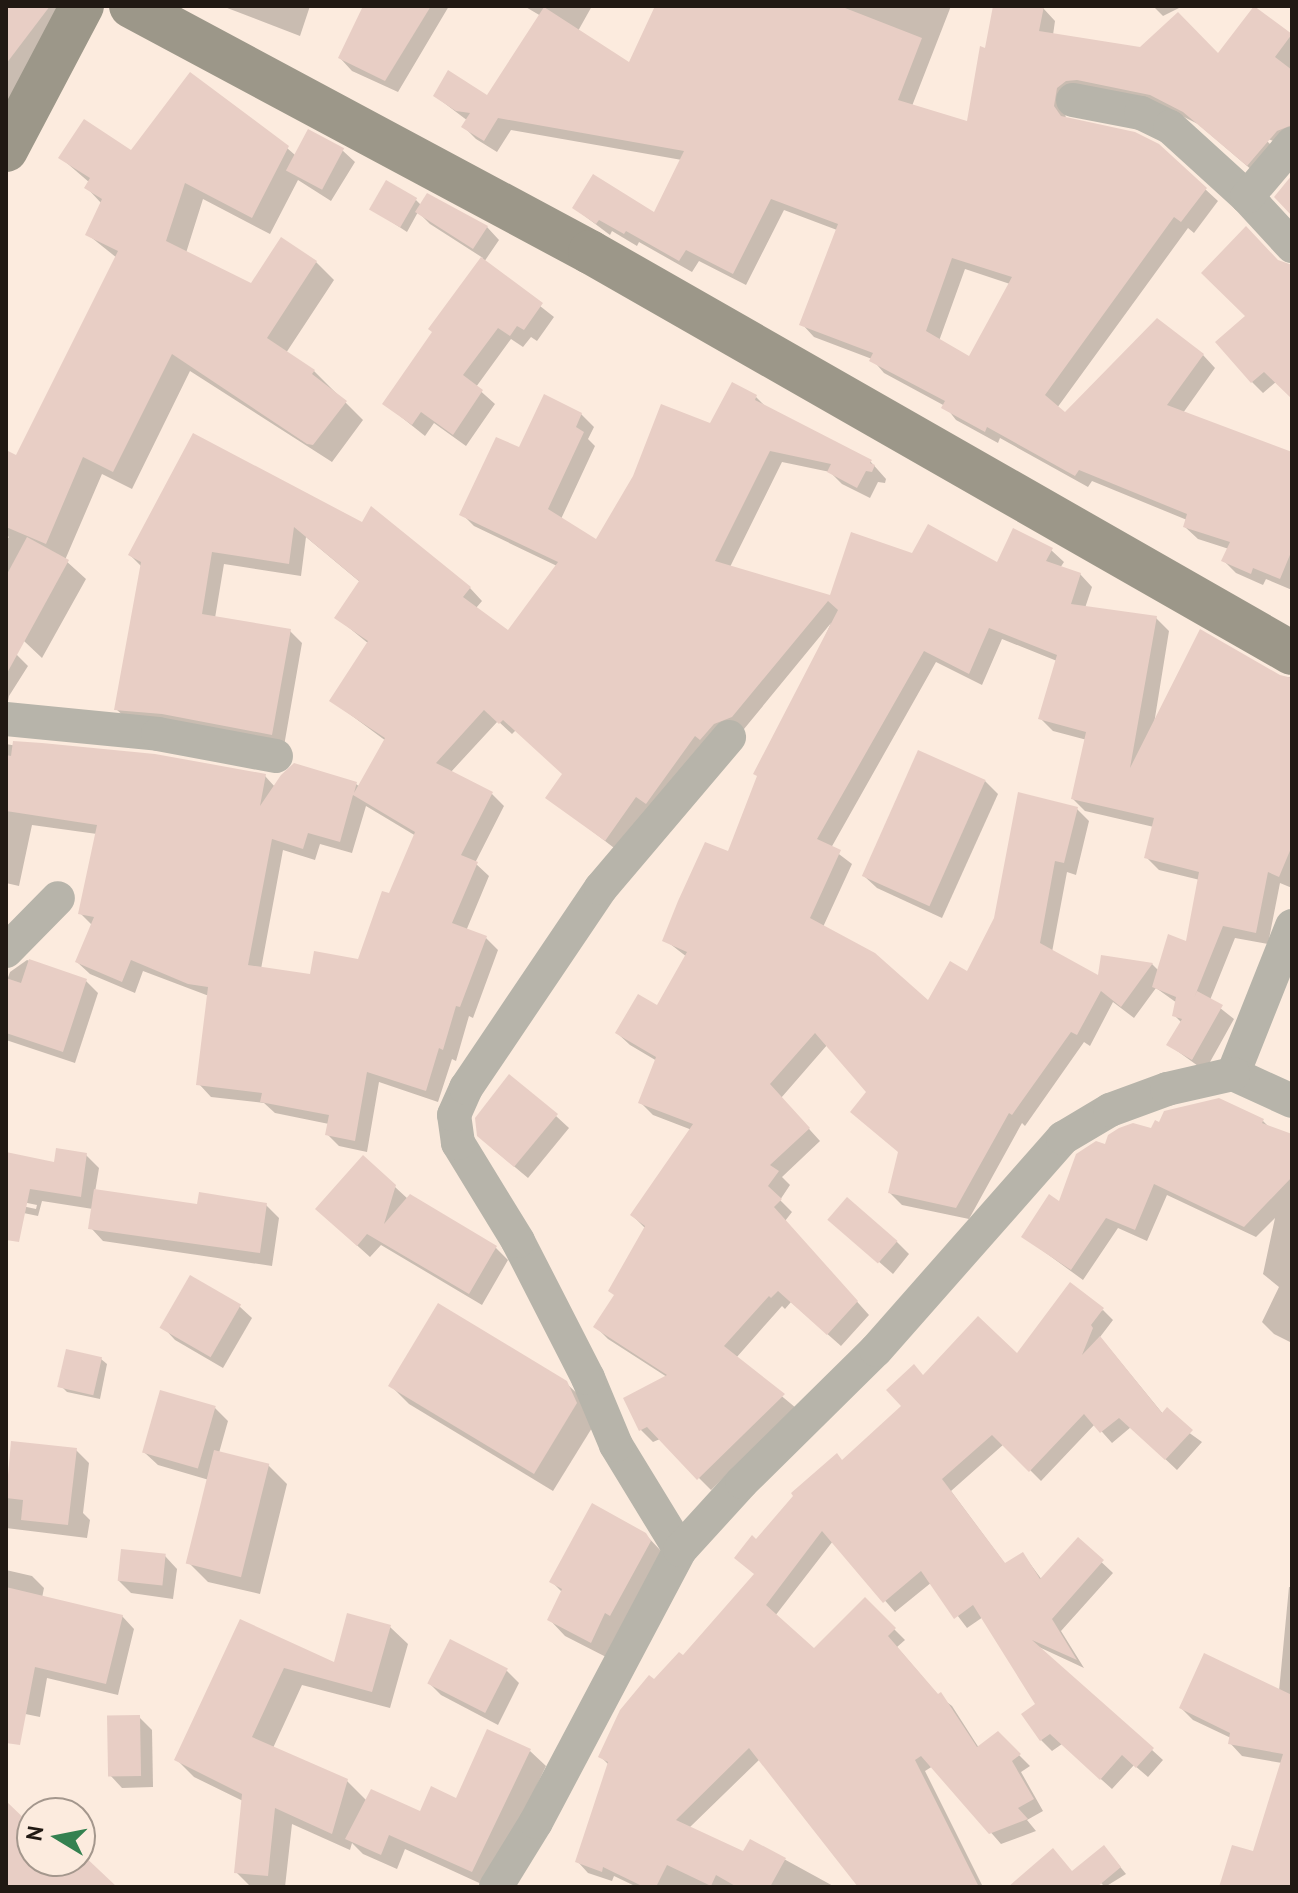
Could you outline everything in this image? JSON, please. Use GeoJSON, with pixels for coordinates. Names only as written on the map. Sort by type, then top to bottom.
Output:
{"type":"FeatureCollection","features":[{"type":"Feature","properties":{"kind":"street"},"geometry":{"type":"LineString","coordinates":[[6,150],[82,6]]}},
{"type":"Feature","properties":{"kind":"street"},"geometry":{"type":"LineString","coordinates":[[131,6],[590,252],[1292,653]]}},
{"type":"Feature","properties":{"kind":"street"},"geometry":{"type":"LineString","coordinates":[[1073,100],[1141,113],[1170,127],[1247,197],[1292,246]]}},
{"type":"Feature","properties":{"kind":"street"},"geometry":{"type":"LineString","coordinates":[[1247,197],[1292,144]]}},
{"type":"Feature","properties":{"kind":"street"},"geometry":{"type":"LineString","coordinates":[[6,719],[158,734],[276,756]]}},
{"type":"Feature","properties":{"kind":"street"},"geometry":{"type":"LineString","coordinates":[[680,1550],[616,1445],[588,1378],[518,1241],[458,1143],[454,1115],[466,1088],[601,888],[729,737]]}},
{"type":"Feature","properties":{"kind":"street"},"geometry":{"type":"LineString","coordinates":[[6,951],[58,898]]}},
{"type":"Feature","properties":{"kind":"street"},"geometry":{"type":"LineString","coordinates":[[1233,1074],[1292,926]]}},
{"type":"Feature","properties":{"kind":"street"},"geometry":{"type":"LineString","coordinates":[[496,1887],[536,1822],[680,1550],[742,1482],[876,1350],[1063,1138],[1124,1105],[1167,1089],[1233,1074],[1292,1101]]}},
{"type":"Feature","properties":{"kind":"building"},"geometry":{"type":"Polygon","coordinates":[[[6,6],[50,6],[6,64],[6,6]]]}},
{"type":"Feature","properties":{"kind":"building"},"geometry":{"type":"Polygon","coordinates":[[[363,6],[431,6],[385,81],[338,58],[363,6]]]}},
{"type":"Feature","properties":{"kind":"building"},"geometry":{"type":"Polygon","coordinates":[[[655,6],[840,6],[922,38],[898,100],[967,121],[980,46],[985,48],[993,6],[1044,6],[1039,31],[1140,47],[1178,12],[1218,53],[1254,6],[1292,34],[1275,57],[1292,70],[1292,125],[1277,131],[1247,166],[1183,112],[1150,95],[1077,80],[1066,81],[1057,88],[1054,106],[1061,116],[1135,132],[1159,144],[1207,188],[1181,222],[1174,217],[1045,395],[1065,412],[1157,318],[1204,354],[1167,405],[1292,452],[1292,550],[1280,579],[1253,568],[1251,574],[1221,561],[1230,542],[1183,527],[1187,514],[1079,470],[1075,476],[987,427],[985,432],[941,408],[945,401],[869,361],[873,353],[799,325],[838,224],[771,199],[733,274],[686,250],[679,261],[626,231],[624,234],[599,220],[596,224],[572,208],[593,174],[654,212],[684,151],[498,118],[484,141],[461,127],[470,113],[456,111],[433,96],[448,70],[487,95],[544,7],[629,62],[655,6]],[[952,258],[926,331],[969,356],[1012,277],[952,258]]]}},
{"type":"Feature","properties":{"kind":"building"},"geometry":{"type":"Polygon","coordinates":[[[190,72],[289,146],[252,218],[185,183],[166,241],[251,283],[281,237],[317,261],[267,338],[315,370],[312,374],[347,401],[313,445],[307,444],[172,354],[113,472],[83,457],[46,544],[6,527],[6,450],[16,455],[118,251],[85,235],[102,199],[84,188],[90,178],[58,158],[84,119],[131,150],[190,72]]]}},
{"type":"Feature","properties":{"kind":"building"},"geometry":{"type":"Polygon","coordinates":[[[308,129],[344,148],[322,190],[286,170],[308,129]]]}},
{"type":"Feature","properties":{"kind":"building"},"geometry":{"type":"Polygon","coordinates":[[[1292,175],[1292,216],[1274,197],[1292,175]]]}},
{"type":"Feature","properties":{"kind":"building"},"geometry":{"type":"Polygon","coordinates":[[[386,180],[417,198],[400,227],[369,209],[386,180]]]}},
{"type":"Feature","properties":{"kind":"building"},"geometry":{"type":"Polygon","coordinates":[[[427,193],[488,226],[473,249],[415,212],[427,193]]]}},
{"type":"Feature","properties":{"kind":"building"},"geometry":{"type":"Polygon","coordinates":[[[1246,226],[1278,260],[1292,265],[1292,399],[1264,372],[1251,383],[1215,342],[1245,316],[1201,273],[1246,226]]]}},
{"type":"Feature","properties":{"kind":"building"},"geometry":{"type":"Polygon","coordinates":[[[481,257],[543,303],[524,330],[517,326],[510,336],[498,328],[463,375],[483,390],[453,435],[421,412],[412,425],[382,404],[432,332],[428,329],[481,257]]]}},
{"type":"Feature","properties":{"kind":"building"},"geometry":{"type":"Polygon","coordinates":[[[732,382],[757,395],[755,400],[872,460],[870,463],[875,465],[872,472],[866,471],[857,488],[827,472],[831,464],[770,451],[715,561],[830,595],[851,532],[912,553],[928,524],[997,562],[1013,528],[1053,548],[1046,561],[1081,573],[1071,604],[1157,616],[1130,768],[1200,629],[1280,675],[1292,678],[1292,846],[1279,877],[1268,872],[1256,933],[1223,926],[1194,998],[1197,991],[1223,1005],[1192,1060],[1166,1045],[1182,1019],[1172,1016],[1176,997],[1152,987],[1168,934],[1186,941],[1199,872],[1144,858],[1154,818],[1071,799],[1086,732],[1038,719],[1057,655],[989,628],[969,674],[924,651],[817,839],[841,850],[810,918],[875,953],[928,1000],[950,961],[967,971],[994,918],[1018,792],[1078,807],[1064,863],[1055,861],[1040,943],[1098,975],[1101,955],[1153,963],[1121,1007],[1101,991],[1077,1035],[1071,1032],[1012,1115],[1009,1113],[956,1208],[888,1193],[898,1152],[850,1112],[866,1092],[815,1033],[770,1084],[810,1128],[770,1165],[779,1171],[768,1186],[782,1199],[774,1207],[858,1301],[827,1335],[778,1291],[771,1298],[769,1296],[724,1346],[785,1394],[697,1480],[647,1427],[639,1431],[623,1398],[667,1375],[593,1327],[614,1295],[608,1291],[645,1226],[630,1215],[693,1124],[638,1103],[656,1057],[615,1033],[638,994],[657,1005],[687,952],[662,941],[678,901],[705,842],[728,851],[757,776],[753,774],[838,610],[828,601],[732,717],[714,724],[700,740],[695,736],[646,804],[636,797],[605,841],[545,798],[562,774],[503,720],[499,724],[484,710],[436,763],[493,792],[461,855],[478,862],[452,923],[487,936],[460,1007],[456,1006],[443,1050],[439,1048],[426,1091],[367,1072],[355,1141],[325,1135],[329,1115],[260,1102],[262,1093],[196,1085],[208,987],[188,984],[131,960],[122,982],[75,962],[94,917],[78,914],[97,825],[6,811],[6,755],[11,756],[13,741],[42,743],[155,754],[266,774],[260,806],[281,775],[294,763],[357,782],[354,793],[385,738],[329,701],[368,641],[334,618],[359,581],[294,527],[289,564],[212,552],[202,614],[291,629],[272,735],[162,714],[114,710],[141,562],[128,555],[193,433],[362,522],[371,506],[471,587],[463,597],[508,630],[558,562],[459,515],[496,437],[519,447],[544,394],[582,413],[576,427],[584,432],[548,509],[596,539],[633,476],[661,404],[710,423],[732,382]],[[353,795],[340,842],[308,833],[303,849],[272,839],[248,965],[310,974],[314,951],[358,959],[382,891],[389,893],[415,832],[353,795]]]}},
{"type":"Feature","properties":{"kind":"building"},"geometry":{"type":"Polygon","coordinates":[[[27,537],[69,560],[6,675],[6,576],[27,537]]]}},
{"type":"Feature","properties":{"kind":"building"},"geometry":{"type":"Polygon","coordinates":[[[918,750],[986,780],[929,906],[862,876],[918,750]]]}},
{"type":"Feature","properties":{"kind":"building"},"geometry":{"type":"Polygon","coordinates":[[[29,959],[87,979],[63,1052],[6,1033],[6,978],[21,983],[29,959]]]}},
{"type":"Feature","properties":{"kind":"building"},"geometry":{"type":"Polygon","coordinates":[[[509,1074],[558,1114],[514,1167],[477,1136],[475,1118],[509,1074]]]}},
{"type":"Feature","properties":{"kind":"building"},"geometry":{"type":"Polygon","coordinates":[[[1219,1098],[1264,1119],[1262,1123],[1292,1134],[1292,1177],[1244,1227],[1154,1184],[1135,1230],[1106,1218],[1071,1270],[1021,1237],[1049,1194],[1059,1201],[1076,1154],[1096,1141],[1105,1144],[1108,1135],[1119,1128],[1133,1123],[1151,1128],[1155,1120],[1159,1122],[1164,1111],[1219,1098]]]}},
{"type":"Feature","properties":{"kind":"building"},"geometry":{"type":"Polygon","coordinates":[[[56,1148],[87,1153],[81,1197],[30,1189],[19,1242],[6,1240],[6,1152],[54,1162],[56,1148]]]}},
{"type":"Feature","properties":{"kind":"building"},"geometry":{"type":"Polygon","coordinates":[[[363,1155],[396,1185],[384,1224],[410,1194],[497,1246],[469,1294],[367,1234],[357,1246],[315,1209],[363,1155]]]}},
{"type":"Feature","properties":{"kind":"building"},"geometry":{"type":"Polygon","coordinates":[[[94,1189],[197,1204],[199,1192],[267,1203],[260,1253],[88,1229],[94,1189]]]}},
{"type":"Feature","properties":{"kind":"building"},"geometry":{"type":"Polygon","coordinates":[[[847,1197],[898,1241],[878,1264],[827,1220],[847,1197]]]}},
{"type":"Feature","properties":{"kind":"building"},"geometry":{"type":"Polygon","coordinates":[[[190,1275],[241,1304],[211,1357],[160,1328],[190,1275]]]}},
{"type":"Feature","properties":{"kind":"building"},"geometry":{"type":"Polygon","coordinates":[[[1070,1282],[1104,1308],[1091,1325],[1093,1328],[1082,1355],[1100,1336],[1162,1413],[1167,1407],[1193,1430],[1165,1460],[1119,1418],[1100,1433],[1084,1414],[1029,1472],[992,1435],[942,1479],[1005,1563],[1023,1552],[1040,1579],[1078,1537],[1104,1560],[1052,1619],[1077,1660],[1032,1640],[1154,1748],[1136,1768],[1122,1755],[1100,1780],[1050,1734],[1040,1741],[1021,1714],[1035,1704],[973,1605],[954,1619],[921,1571],[883,1603],[822,1531],[766,1605],[814,1648],[865,1597],[896,1628],[888,1636],[938,1694],[941,1692],[977,1747],[998,1731],[1021,1754],[1012,1761],[1034,1799],[1018,1808],[1028,1819],[989,1834],[921,1756],[915,1760],[979,1887],[858,1887],[749,1748],[676,1820],[743,1851],[750,1839],[786,1858],[770,1887],[737,1887],[716,1875],[711,1886],[667,1865],[656,1887],[644,1887],[603,1867],[602,1872],[575,1862],[608,1762],[598,1757],[620,1710],[649,1675],[654,1679],[679,1652],[683,1655],[754,1574],[734,1558],[752,1535],[756,1539],[793,1496],[791,1493],[837,1453],[842,1460],[901,1406],[886,1390],[914,1364],[923,1375],[978,1316],[1017,1353],[1070,1282]]]}},
{"type":"Feature","properties":{"kind":"building"},"geometry":{"type":"Polygon","coordinates":[[[438,1303],[567,1381],[577,1403],[534,1474],[388,1386],[438,1303]]]}},
{"type":"Feature","properties":{"kind":"building"},"geometry":{"type":"Polygon","coordinates":[[[66,1349],[102,1357],[93,1395],[57,1387],[66,1349]]]}},
{"type":"Feature","properties":{"kind":"building"},"geometry":{"type":"Polygon","coordinates":[[[160,1390],[216,1406],[198,1468],[142,1452],[160,1390]]]}},
{"type":"Feature","properties":{"kind":"building"},"geometry":{"type":"Polygon","coordinates":[[[11,1441],[77,1448],[68,1525],[21,1520],[23,1500],[6,1498],[11,1441]]]}},
{"type":"Feature","properties":{"kind":"building"},"geometry":{"type":"Polygon","coordinates":[[[214,1450],[269,1464],[241,1577],[186,1564],[214,1450]]]}},
{"type":"Feature","properties":{"kind":"building"},"geometry":{"type":"Polygon","coordinates":[[[592,1503],[646,1533],[651,1541],[610,1616],[605,1613],[591,1643],[547,1620],[562,1589],[549,1582],[592,1503]]]}},
{"type":"Feature","properties":{"kind":"building"},"geometry":{"type":"Polygon","coordinates":[[[121,1549],[166,1554],[162,1586],[118,1581],[121,1549]]]}},
{"type":"Feature","properties":{"kind":"building"},"geometry":{"type":"Polygon","coordinates":[[[6,1587],[123,1615],[106,1684],[35,1667],[20,1745],[6,1743],[6,1587]]]}},
{"type":"Feature","properties":{"kind":"building"},"geometry":{"type":"Polygon","coordinates":[[[347,1613],[391,1625],[372,1692],[284,1668],[252,1737],[348,1779],[332,1834],[275,1808],[268,1876],[234,1873],[242,1794],[174,1760],[240,1619],[334,1662],[347,1613]]]}},
{"type":"Feature","properties":{"kind":"building"},"geometry":{"type":"Polygon","coordinates":[[[450,1639],[508,1669],[485,1713],[427,1684],[450,1639]]]}},
{"type":"Feature","properties":{"kind":"building"},"geometry":{"type":"Polygon","coordinates":[[[1204,1653],[1292,1695],[1292,1887],[1219,1887],[1232,1845],[1253,1851],[1283,1754],[1228,1744],[1230,1733],[1179,1708],[1204,1653]]]}},
{"type":"Feature","properties":{"kind":"building"},"geometry":{"type":"Polygon","coordinates":[[[140,1715],[141,1776],[108,1777],[107,1716],[140,1715]]]}},
{"type":"Feature","properties":{"kind":"building"},"geometry":{"type":"Polygon","coordinates":[[[487,1729],[531,1749],[472,1872],[389,1835],[381,1855],[345,1839],[371,1789],[420,1811],[431,1786],[456,1798],[487,1729]]]}},
{"type":"Feature","properties":{"kind":"building"},"geometry":{"type":"Polygon","coordinates":[[[6,1801],[16,1811],[16,1877],[96,1877],[96,1867],[117,1887],[6,1887],[6,1801]]]}},
{"type":"Feature","properties":{"kind":"building"},"geometry":{"type":"Polygon","coordinates":[[[1104,1845],[1121,1867],[1097,1887],[1008,1887],[1053,1848],[1072,1871],[1104,1845]]]}}]}
